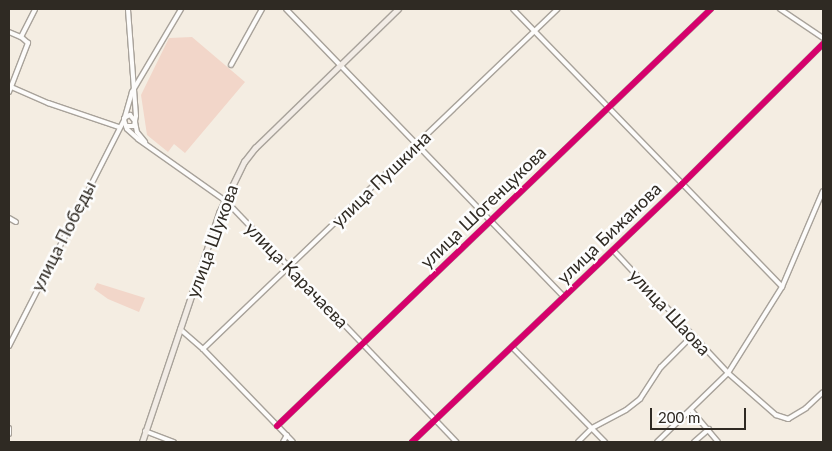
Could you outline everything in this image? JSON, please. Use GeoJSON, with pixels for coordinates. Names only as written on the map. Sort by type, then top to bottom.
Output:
{"type":"FeatureCollection","features":[{"type":"Feature","properties":{"kind":"main road","name":"улица Шукова"},"geometry":{"type":"LineString","coordinates":[[142,442],[225,200],[244,162],[255,148],[398,9]]}},
{"type":"Feature","properties":{"kind":"street"},"geometry":{"type":"LineString","coordinates":[[21,37],[36,9]]}},
{"type":"Feature","properties":{"kind":"street"},"geometry":{"type":"LineString","coordinates":[[128,9],[135,121],[137,132],[147,144]]}},
{"type":"Feature","properties":{"kind":"street"},"geometry":{"type":"LineString","coordinates":[[126,126],[124,119],[132,92],[181,9]]}},
{"type":"Feature","properties":{"kind":"street"},"geometry":{"type":"LineString","coordinates":[[231,65],[262,9]]}},
{"type":"Feature","properties":{"kind":"street"},"geometry":{"type":"LineString","coordinates":[[286,9],[564,297]]}},
{"type":"Feature","properties":{"kind":"street"},"geometry":{"type":"LineString","coordinates":[[513,9],[782,288]]}},
{"type":"Feature","properties":{"kind":"street","name":"улица Пушкина"},"geometry":{"type":"LineString","coordinates":[[203,350],[557,9]]}},
{"type":"Feature","properties":{"kind":"street","name":"улица Шогенцукова"},"geometry":{"type":"LineString","coordinates":[[277,426],[710,9]]}},
{"type":"Feature","properties":{"kind":"street"},"geometry":{"type":"LineString","coordinates":[[780,9],[823,38]]}},
{"type":"Feature","properties":{"kind":"street"},"geometry":{"type":"LineString","coordinates":[[9,32],[21,37],[28,43],[9,92]]}},
{"type":"Feature","properties":{"kind":"street","name":"улица Бижанова"},"geometry":{"type":"LineString","coordinates":[[412,442],[682,184],[823,44]]}},
{"type":"Feature","properties":{"kind":"street"},"geometry":{"type":"LineString","coordinates":[[10,87],[48,103],[118,127],[132,127],[135,121]]}},
{"type":"Feature","properties":{"kind":"street"},"geometry":{"type":"LineString","coordinates":[[124,119],[130,116],[135,121]]}},
{"type":"Feature","properties":{"kind":"street","name":"улица Победы"},"geometry":{"type":"LineString","coordinates":[[9,346],[118,127],[124,119]]}},
{"type":"Feature","properties":{"kind":"street","name":"улица Карачаева"},"geometry":{"type":"LineString","coordinates":[[126,126],[130,132],[225,200],[456,442]]}},
{"type":"Feature","properties":{"kind":"street"},"geometry":{"type":"LineString","coordinates":[[657,442],[728,374],[782,288],[823,191]]}},
{"type":"Feature","properties":{"kind":"street"},"geometry":{"type":"LineString","coordinates":[[9,218],[16,222]]}},
{"type":"Feature","properties":{"kind":"street","name":"улица Шаова"},"geometry":{"type":"LineString","coordinates":[[612,250],[728,374],[776,415],[788,418],[806,408],[823,392]]}},
{"type":"Feature","properties":{"kind":"street"},"geometry":{"type":"LineString","coordinates":[[180,329],[293,442]]}},
{"type":"Feature","properties":{"kind":"street"},"geometry":{"type":"LineString","coordinates":[[578,442],[592,428],[626,410],[640,399],[661,367],[692,336]]}},
{"type":"Feature","properties":{"kind":"street"},"geometry":{"type":"LineString","coordinates":[[512,347],[605,442]]}},
{"type":"Feature","properties":{"kind":"street"},"geometry":{"type":"LineString","coordinates":[[692,410],[718,442]]}},
{"type":"Feature","properties":{"kind":"street"},"geometry":{"type":"LineString","coordinates":[[9,428],[9,434]]}},
{"type":"Feature","properties":{"kind":"street"},"geometry":{"type":"LineString","coordinates":[[694,442],[709,430]]}},
{"type":"Feature","properties":{"kind":"street"},"geometry":{"type":"LineString","coordinates":[[145,431],[174,442]]}},
{"type":"Feature","properties":{"kind":"street"},"geometry":{"type":"LineString","coordinates":[[283,442],[287,435]]}},
{"type":"Feature","properties":{"kind":"shaded area"},"geometry":{"type":"Polygon","coordinates":[[[192,37],[245,82],[185,153],[174,144],[168,152],[147,135],[141,95],[169,38],[192,37]]]}},
{"type":"Feature","properties":{"kind":"shaded area"},"geometry":{"type":"Polygon","coordinates":[[[97,283],[145,298],[139,312],[108,299],[94,289],[97,283]]]}},
{"type":"Feature","properties":{"kind":"cycle path"},"geometry":{"type":"LineString","coordinates":[[277,426],[711,9]]}},
{"type":"Feature","properties":{"kind":"cycle path"},"geometry":{"type":"LineString","coordinates":[[412,442],[682,184],[823,44]]}}]}
